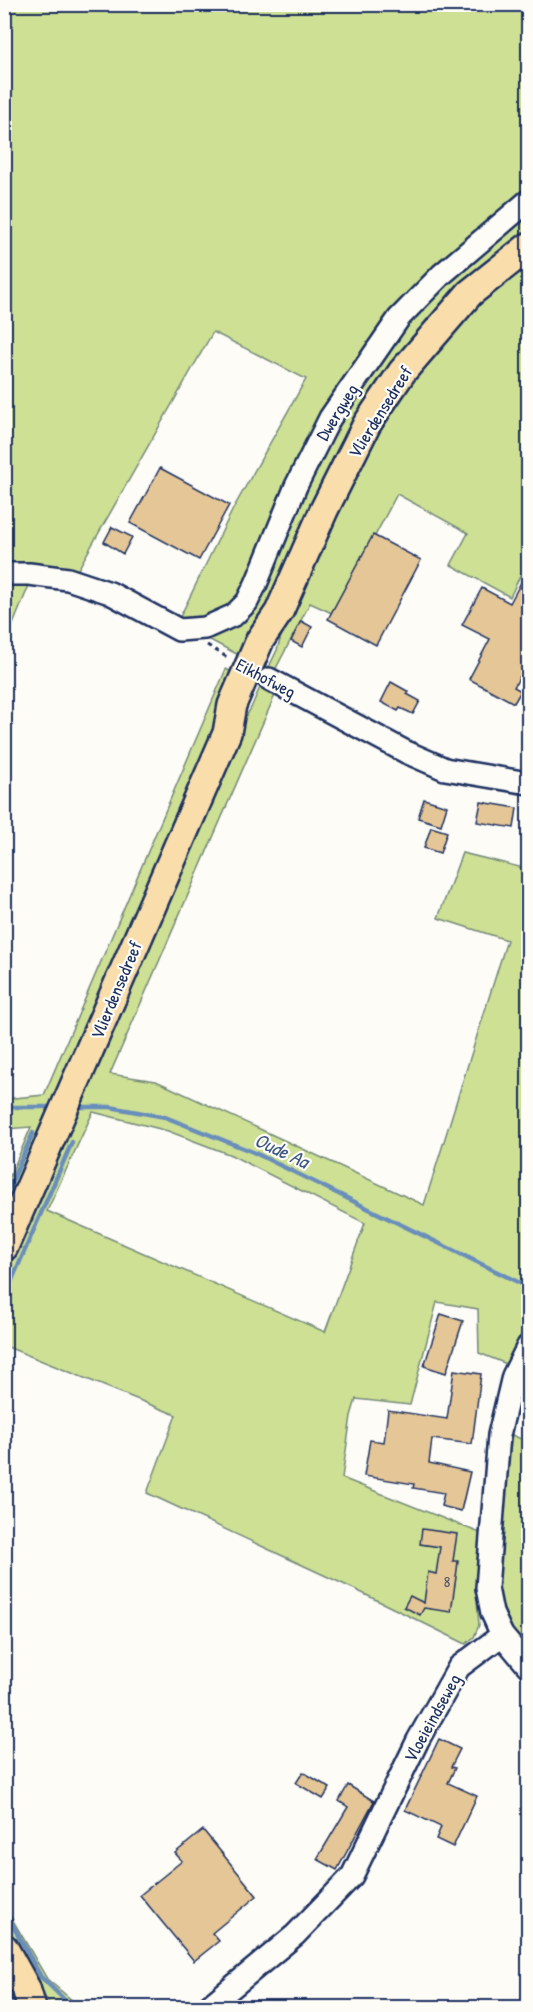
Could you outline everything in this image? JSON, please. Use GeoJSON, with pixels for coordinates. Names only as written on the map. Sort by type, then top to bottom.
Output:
{"type":"FeatureCollection","features":[{"type":"Feature","properties":{"kind":"main road","name":"Vlierdensedreef"},"geometry":{"type":"LineString","coordinates":[[227,733],[232,705],[258,673],[260,640],[279,612],[324,510],[363,434],[402,372],[470,293],[528,247]]}},
{"type":"Feature","properties":{"kind":"main road","name":"Vlierdensedreef"},"geometry":{"type":"LineString","coordinates":[[4,1247],[227,733],[244,710],[273,646],[279,612]]}},
{"type":"Feature","properties":{"kind":"main road"},"geometry":{"type":"LineString","coordinates":[[4,1948],[29,1998],[44,2007]]}},
{"type":"Feature","properties":{"kind":"street","name":"Dwergweg"},"geometry":{"type":"LineString","coordinates":[[180,630],[205,628],[219,623],[234,615],[247,602],[296,486],[330,418],[399,318],[441,275],[528,201]]}},
{"type":"Feature","properties":{"kind":"street"},"geometry":{"type":"LineString","coordinates":[[4,574],[29,574],[78,582],[110,593],[180,630]]}},
{"type":"Feature","properties":{"kind":"street","name":"Eikhofweg"},"geometry":{"type":"LineString","coordinates":[[258,673],[406,752],[445,769],[528,783]]}},
{"type":"Feature","properties":{"kind":"street"},"geometry":{"type":"LineString","coordinates":[[528,1346],[513,1376],[499,1435],[487,1588],[492,1613],[502,1635],[528,1666]]}},
{"type":"Feature","properties":{"kind":"street","name":"Vloeieindseweg"},"geometry":{"type":"LineString","coordinates":[[207,2007],[295,1935],[352,1876],[418,1740],[459,1667],[502,1635]]}},
{"type":"Feature","properties":{"kind":"path","name":"Eikhofweg"},"geometry":{"type":"LineString","coordinates":[[180,630],[258,673]]}},
{"type":"Feature","properties":{"kind":"green space"},"geometry":{"type":"Polygon","coordinates":[[[5,5],[528,5],[528,195],[381,331],[246,588],[220,615],[177,623],[233,509],[306,379],[213,332],[76,573],[5,567],[5,5]]]}},
{"type":"Feature","properties":{"kind":"green space"},"geometry":{"type":"Polygon","coordinates":[[[528,214],[528,237],[427,332],[246,659],[195,632],[222,626],[332,431],[387,349],[420,309],[478,255],[528,214]]]}},
{"type":"Feature","properties":{"kind":"green space"},"geometry":{"type":"Polygon","coordinates":[[[528,258],[528,559],[510,597],[451,565],[468,533],[397,494],[334,614],[310,603],[273,674],[267,671],[277,650],[286,620],[357,462],[411,378],[467,313],[528,258]]]}},
{"type":"Feature","properties":{"kind":"green space"},"geometry":{"type":"Polygon","coordinates":[[[30,583],[5,644],[5,584],[30,583]]]}},
{"type":"Feature","properties":{"kind":"green space"},"geometry":{"type":"Polygon","coordinates":[[[226,669],[239,676],[5,1229],[5,1188],[31,1127],[5,1129],[5,1099],[44,1095],[226,669]]]}},
{"type":"Feature","properties":{"kind":"green space"},"geometry":{"type":"Polygon","coordinates":[[[260,687],[275,695],[110,1074],[156,1081],[424,1205],[507,940],[438,918],[462,853],[528,869],[528,1335],[514,1367],[479,1353],[478,1309],[437,1302],[410,1405],[356,1399],[351,1416],[342,1478],[485,1535],[477,1601],[479,1625],[474,1637],[466,1644],[147,1493],[176,1415],[5,1346],[5,1269],[74,1117],[237,732],[260,687]],[[93,1112],[47,1211],[325,1332],[365,1223],[231,1155],[168,1131],[93,1112]]]}},
{"type":"Feature","properties":{"kind":"green space"},"geometry":{"type":"Polygon","coordinates":[[[512,1435],[528,1442],[528,1653],[502,1618],[494,1592],[512,1435]]]}},
{"type":"Feature","properties":{"kind":"green space"},"geometry":{"type":"Polygon","coordinates":[[[4,1905],[47,1979],[80,2007],[52,2007],[28,1973],[5,1932],[4,1905]]]}},
{"type":"Feature","properties":{"kind":"green space"},"geometry":{"type":"Polygon","coordinates":[[[4,1964],[26,2007],[10,2007],[5,1992],[4,1964]]]}},
{"type":"Feature","properties":{"kind":"building"},"geometry":{"type":"Polygon","coordinates":[[[160,468],[229,505],[199,560],[130,523],[160,468]]]}},
{"type":"Feature","properties":{"kind":"building"},"geometry":{"type":"Polygon","coordinates":[[[112,527],[132,537],[123,554],[104,542],[112,527]]]}},
{"type":"Feature","properties":{"kind":"building"},"geometry":{"type":"Polygon","coordinates":[[[373,535],[421,560],[376,645],[328,619],[373,535]]]}},
{"type":"Feature","properties":{"kind":"building"},"geometry":{"type":"Polygon","coordinates":[[[528,569],[528,662],[514,687],[521,691],[514,703],[469,679],[490,639],[462,625],[482,588],[510,603],[528,569]]]}},
{"type":"Feature","properties":{"kind":"building"},"geometry":{"type":"Polygon","coordinates":[[[301,621],[312,627],[302,647],[291,641],[301,621]]]}},
{"type":"Feature","properties":{"kind":"building"},"geometry":{"type":"Polygon","coordinates":[[[391,682],[420,701],[413,714],[400,708],[398,711],[381,702],[391,682]]]}},
{"type":"Feature","properties":{"kind":"building"},"geometry":{"type":"Polygon","coordinates":[[[424,799],[447,806],[441,825],[418,818],[424,799]]]}},
{"type":"Feature","properties":{"kind":"building"},"geometry":{"type":"Polygon","coordinates":[[[481,802],[517,808],[514,828],[477,822],[481,802]]]}},
{"type":"Feature","properties":{"kind":"building"},"geometry":{"type":"Polygon","coordinates":[[[431,827],[447,832],[440,853],[424,848],[431,827]]]}},
{"type":"Feature","properties":{"kind":"building"},"geometry":{"type":"Polygon","coordinates":[[[441,1314],[463,1321],[446,1373],[424,1366],[441,1314]]]}},
{"type":"Feature","properties":{"kind":"building"},"geometry":{"type":"Polygon","coordinates":[[[454,1370],[481,1374],[472,1444],[432,1439],[429,1463],[470,1472],[461,1511],[441,1506],[444,1493],[413,1488],[414,1484],[364,1476],[370,1440],[384,1442],[388,1410],[447,1419],[454,1370]]]}},
{"type":"Feature","properties":{"kind":"building"},"geometry":{"type":"Polygon","coordinates":[[[422,1529],[457,1534],[453,1561],[458,1561],[451,1612],[424,1608],[420,1615],[404,1607],[410,1596],[424,1603],[428,1572],[436,1574],[440,1547],[420,1544],[422,1529]]]}},
{"type":"Feature","properties":{"kind":"building"},"geometry":{"type":"Polygon","coordinates":[[[439,1739],[460,1749],[451,1767],[455,1768],[448,1783],[477,1796],[453,1847],[436,1839],[441,1827],[405,1810],[439,1739]]]}},
{"type":"Feature","properties":{"kind":"building"},"geometry":{"type":"Polygon","coordinates":[[[303,1772],[330,1788],[323,1799],[296,1783],[303,1772]]]}},
{"type":"Feature","properties":{"kind":"building"},"geometry":{"type":"Polygon","coordinates":[[[348,1785],[374,1801],[337,1870],[317,1859],[348,1807],[339,1801],[348,1785]]]}},
{"type":"Feature","properties":{"kind":"building"},"geometry":{"type":"Polygon","coordinates":[[[203,1830],[257,1896],[212,1933],[219,1941],[194,1961],[140,1895],[182,1861],[175,1853],[203,1830]]]}},
{"type":"Feature","properties":{"kind":"waterway","name":"Oude Aa"},"geometry":{"type":"LineString","coordinates":[[4,1107],[56,1107]]}},
{"type":"Feature","properties":{"kind":"waterway","name":"Oude Aa"},"geometry":{"type":"LineString","coordinates":[[73,1107],[110,1107],[165,1117],[253,1152],[528,1287]]}},
{"type":"Feature","properties":{"kind":"waterway"},"geometry":{"type":"LineString","coordinates":[[4,1199],[33,1133]]}},
{"type":"Feature","properties":{"kind":"waterway"},"geometry":{"type":"LineString","coordinates":[[4,1298],[72,1142]]}},
{"type":"Feature","properties":{"kind":"waterway"},"geometry":{"type":"LineString","coordinates":[[7,1915],[41,1977],[73,2008]]}},
{"type":"Feature","properties":{"kind":"waterway"},"geometry":{"type":"LineString","coordinates":[[4,1987],[14,2008]]}},
{"type":"Feature","properties":{"kind":"waterway"},"geometry":{"type":"LineString","coordinates":[[191,2008],[204,1998]]}}]}
